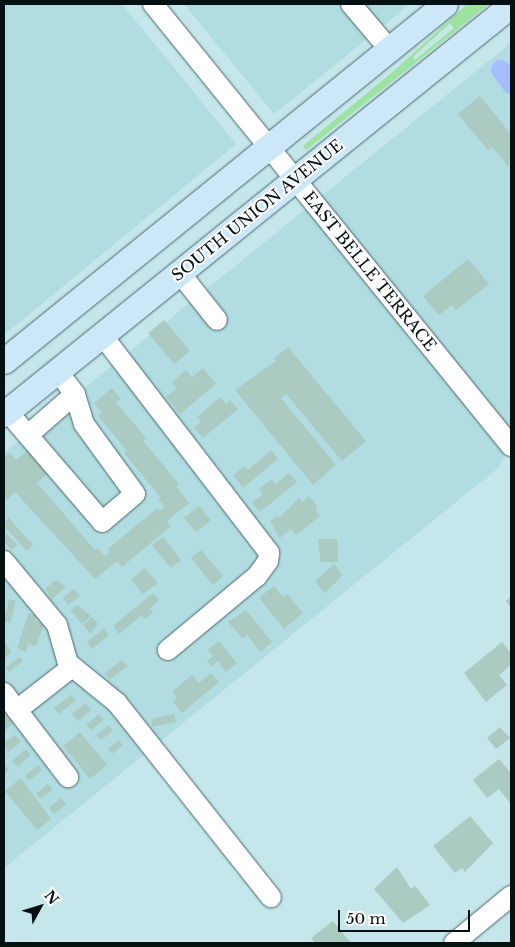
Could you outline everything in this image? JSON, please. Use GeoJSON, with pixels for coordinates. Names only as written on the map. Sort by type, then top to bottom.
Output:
{"type":"FeatureCollection","features":[{"type":"Feature","properties":{"kind":"main road"},"geometry":{"type":"LineString","coordinates":[[4,361],[445,4]]}},
{"type":"Feature","properties":{"kind":"main road","name":"SOUTH UNION AVENUE"},"geometry":{"type":"LineString","coordinates":[[6,413],[511,7]]}},
{"type":"Feature","properties":{"kind":"street","name":"EAST BELLE TERRACE"},"geometry":{"type":"LineString","coordinates":[[153,4],[511,446]]}},
{"type":"Feature","properties":{"kind":"street"},"geometry":{"type":"LineString","coordinates":[[351,4],[389,49]]}},
{"type":"Feature","properties":{"kind":"street"},"geometry":{"type":"LineString","coordinates":[[179,272],[217,320]]}},
{"type":"Feature","properties":{"kind":"street"},"geometry":{"type":"LineString","coordinates":[[102,335],[269,553],[268,561],[257,576],[168,650]]}},
{"type":"Feature","properties":{"kind":"street"},"geometry":{"type":"LineString","coordinates":[[6,413],[28,435],[102,522],[135,494],[84,424],[75,394],[57,371]]}},
{"type":"Feature","properties":{"kind":"street"},"geometry":{"type":"LineString","coordinates":[[28,435],[75,394]]}},
{"type":"Feature","properties":{"kind":"street"},"geometry":{"type":"LineString","coordinates":[[4,560],[57,625],[64,656],[72,667],[117,702],[271,897]]}},
{"type":"Feature","properties":{"kind":"street"},"geometry":{"type":"LineString","coordinates":[[17,710],[72,667]]}},
{"type":"Feature","properties":{"kind":"street"},"geometry":{"type":"LineString","coordinates":[[4,693],[68,778]]}},
{"type":"Feature","properties":{"kind":"street"},"geometry":{"type":"LineString","coordinates":[[454,943],[511,896]]}},
{"type":"Feature","properties":{"kind":"shaded area"},"geometry":{"type":"Polygon","coordinates":[[[4,4],[122,4],[236,144],[4,335],[4,4]]]}},
{"type":"Feature","properties":{"kind":"shaded area"},"geometry":{"type":"Polygon","coordinates":[[[184,4],[410,4],[274,114],[184,4]]]}},
{"type":"Feature","properties":{"kind":"shaded area"},"geometry":{"type":"Polygon","coordinates":[[[511,43],[511,444],[498,468],[4,868],[4,453],[511,43]]]}},
{"type":"Feature","properties":{"kind":"green space"},"geometry":{"type":"Polygon","coordinates":[[[467,4],[489,4],[306,150],[303,146],[395,70],[467,4]],[[450,23],[413,57],[415,60],[454,28],[450,23]]]}},
{"type":"Feature","properties":{"kind":"building"},"geometry":{"type":"Polygon","coordinates":[[[480,96],[511,134],[509,167],[492,147],[488,150],[458,114],[480,96]]]}},
{"type":"Feature","properties":{"kind":"building"},"geometry":{"type":"Polygon","coordinates":[[[468,259],[489,284],[456,310],[452,305],[439,315],[423,296],[468,259]]]}},
{"type":"Feature","properties":{"kind":"building"},"geometry":{"type":"Polygon","coordinates":[[[164,320],[190,351],[174,364],[148,333],[164,320]]]}},
{"type":"Feature","properties":{"kind":"building"},"geometry":{"type":"Polygon","coordinates":[[[288,347],[366,441],[342,461],[286,394],[281,398],[336,465],[313,485],[235,390],[276,361],[274,358],[288,347]]]}},
{"type":"Feature","properties":{"kind":"building"},"geometry":{"type":"Polygon","coordinates":[[[203,368],[216,384],[180,414],[166,397],[177,388],[172,382],[186,370],[192,377],[203,368]]]}},
{"type":"Feature","properties":{"kind":"building"},"geometry":{"type":"Polygon","coordinates":[[[112,388],[121,399],[116,402],[146,438],[143,441],[179,484],[176,486],[189,503],[167,521],[171,526],[122,567],[117,561],[95,579],[15,492],[7,500],[4,496],[4,458],[10,453],[16,460],[29,449],[47,474],[37,483],[95,550],[98,548],[105,556],[110,552],[108,549],[157,508],[160,511],[165,507],[158,499],[160,497],[124,453],[127,451],[98,416],[102,413],[94,403],[112,388]]]}},
{"type":"Feature","properties":{"kind":"building"},"geometry":{"type":"Polygon","coordinates":[[[220,397],[226,404],[230,400],[238,409],[203,438],[194,427],[201,422],[197,417],[220,397]]]}},
{"type":"Feature","properties":{"kind":"building"},"geometry":{"type":"Polygon","coordinates":[[[271,450],[278,459],[243,488],[233,475],[244,466],[248,470],[271,450]]]}},
{"type":"Feature","properties":{"kind":"building"},"geometry":{"type":"Polygon","coordinates":[[[289,473],[297,482],[260,512],[252,503],[263,494],[259,489],[272,479],[276,484],[289,473]]]}},
{"type":"Feature","properties":{"kind":"building"},"geometry":{"type":"Polygon","coordinates":[[[309,496],[318,507],[315,510],[320,516],[296,535],[291,529],[280,538],[270,521],[277,516],[279,518],[299,498],[302,502],[309,496]]]}},
{"type":"Feature","properties":{"kind":"building"},"geometry":{"type":"Polygon","coordinates":[[[199,506],[211,520],[196,532],[184,518],[199,506]]]}},
{"type":"Feature","properties":{"kind":"building"},"geometry":{"type":"Polygon","coordinates":[[[8,517],[33,545],[27,551],[4,526],[8,517]]]}},
{"type":"Feature","properties":{"kind":"building"},"geometry":{"type":"Polygon","coordinates":[[[7,534],[17,545],[12,550],[4,542],[7,534]]]}},
{"type":"Feature","properties":{"kind":"building"},"geometry":{"type":"Polygon","coordinates":[[[163,537],[181,560],[171,568],[152,545],[163,537]]]}},
{"type":"Feature","properties":{"kind":"building"},"geometry":{"type":"Polygon","coordinates":[[[318,539],[337,539],[338,562],[321,562],[318,539]]]}},
{"type":"Feature","properties":{"kind":"building"},"geometry":{"type":"Polygon","coordinates":[[[201,550],[223,576],[213,585],[191,558],[201,550]]]}},
{"type":"Feature","properties":{"kind":"building"},"geometry":{"type":"Polygon","coordinates":[[[334,564],[343,575],[325,593],[315,581],[334,564]]]}},
{"type":"Feature","properties":{"kind":"building"},"geometry":{"type":"Polygon","coordinates":[[[145,568],[158,583],[143,594],[131,580],[145,568]]]}},
{"type":"Feature","properties":{"kind":"building"},"geometry":{"type":"Polygon","coordinates":[[[56,580],[66,587],[51,600],[46,588],[56,580]]]}},
{"type":"Feature","properties":{"kind":"building"},"geometry":{"type":"Polygon","coordinates":[[[274,586],[283,597],[287,594],[303,613],[284,629],[259,598],[274,586]]]}},
{"type":"Feature","properties":{"kind":"building"},"geometry":{"type":"Polygon","coordinates":[[[74,589],[80,596],[68,605],[63,598],[74,589]]]}},
{"type":"Feature","properties":{"kind":"building"},"geometry":{"type":"Polygon","coordinates":[[[153,593],[159,600],[150,608],[153,612],[145,619],[142,615],[119,634],[113,626],[153,593]]]}},
{"type":"Feature","properties":{"kind":"building"},"geometry":{"type":"Polygon","coordinates":[[[511,597],[511,608],[506,601],[511,597]]]}},
{"type":"Feature","properties":{"kind":"building"},"geometry":{"type":"Polygon","coordinates":[[[9,599],[16,601],[10,623],[4,621],[9,599]]]}},
{"type":"Feature","properties":{"kind":"building"},"geometry":{"type":"Polygon","coordinates":[[[77,605],[91,616],[82,624],[71,611],[77,605]]]}},
{"type":"Feature","properties":{"kind":"building"},"geometry":{"type":"Polygon","coordinates":[[[246,610],[272,642],[260,652],[247,635],[243,639],[228,622],[246,610]]]}},
{"type":"Feature","properties":{"kind":"building"},"geometry":{"type":"Polygon","coordinates":[[[29,613],[37,616],[35,621],[44,624],[36,646],[28,644],[26,652],[17,648],[29,613]]]}},
{"type":"Feature","properties":{"kind":"building"},"geometry":{"type":"Polygon","coordinates":[[[92,617],[98,624],[90,634],[83,625],[92,617]]]}},
{"type":"Feature","properties":{"kind":"building"},"geometry":{"type":"Polygon","coordinates":[[[104,628],[109,635],[92,649],[87,642],[104,628]]]}},
{"type":"Feature","properties":{"kind":"building"},"geometry":{"type":"Polygon","coordinates":[[[4,641],[12,652],[4,659],[4,641]]]}},
{"type":"Feature","properties":{"kind":"building"},"geometry":{"type":"Polygon","coordinates":[[[219,641],[237,663],[226,672],[218,661],[212,666],[207,661],[213,656],[208,650],[219,641]]]}},
{"type":"Feature","properties":{"kind":"building"},"geometry":{"type":"Polygon","coordinates":[[[502,642],[511,653],[511,665],[499,675],[507,685],[486,702],[464,673],[502,642]]]}},
{"type":"Feature","properties":{"kind":"building"},"geometry":{"type":"Polygon","coordinates":[[[19,657],[23,661],[9,672],[6,668],[19,657]]]}},
{"type":"Feature","properties":{"kind":"building"},"geometry":{"type":"Polygon","coordinates":[[[122,660],[128,666],[110,679],[105,673],[122,660]]]}},
{"type":"Feature","properties":{"kind":"building"},"geometry":{"type":"Polygon","coordinates":[[[211,673],[219,682],[182,713],[173,701],[177,698],[172,692],[192,675],[199,683],[211,673]]]}},
{"type":"Feature","properties":{"kind":"building"},"geometry":{"type":"Polygon","coordinates":[[[71,695],[76,700],[59,714],[54,708],[71,695]]]}},
{"type":"Feature","properties":{"kind":"building"},"geometry":{"type":"Polygon","coordinates":[[[86,703],[91,710],[78,721],[72,714],[86,703]]]}},
{"type":"Feature","properties":{"kind":"building"},"geometry":{"type":"Polygon","coordinates":[[[4,711],[14,723],[4,731],[4,711]]]}},
{"type":"Feature","properties":{"kind":"building"},"geometry":{"type":"Polygon","coordinates":[[[99,714],[104,720],[91,730],[86,725],[99,714]]]}},
{"type":"Feature","properties":{"kind":"building"},"geometry":{"type":"Polygon","coordinates":[[[174,714],[176,722],[152,727],[151,719],[174,714]]]}},
{"type":"Feature","properties":{"kind":"building"},"geometry":{"type":"Polygon","coordinates":[[[109,725],[113,731],[101,740],[96,735],[109,725]]]}},
{"type":"Feature","properties":{"kind":"building"},"geometry":{"type":"Polygon","coordinates":[[[500,727],[510,738],[496,749],[487,738],[500,727]]]}},
{"type":"Feature","properties":{"kind":"building"},"geometry":{"type":"Polygon","coordinates":[[[80,732],[107,765],[90,779],[63,746],[80,732]]]}},
{"type":"Feature","properties":{"kind":"building"},"geometry":{"type":"Polygon","coordinates":[[[15,735],[21,742],[8,752],[4,743],[15,735]]]}},
{"type":"Feature","properties":{"kind":"building"},"geometry":{"type":"Polygon","coordinates":[[[119,740],[123,745],[112,754],[108,749],[119,740]]]}},
{"type":"Feature","properties":{"kind":"building"},"geometry":{"type":"Polygon","coordinates":[[[26,749],[31,755],[18,767],[12,761],[26,749]]]}},
{"type":"Feature","properties":{"kind":"building"},"geometry":{"type":"Polygon","coordinates":[[[499,759],[511,773],[511,804],[499,789],[487,798],[473,780],[499,759]]]}},
{"type":"Feature","properties":{"kind":"building"},"geometry":{"type":"Polygon","coordinates":[[[4,763],[9,770],[4,774],[4,763]]]}},
{"type":"Feature","properties":{"kind":"building"},"geometry":{"type":"Polygon","coordinates":[[[38,765],[42,770],[29,781],[25,776],[38,765]]]}},
{"type":"Feature","properties":{"kind":"building"},"geometry":{"type":"Polygon","coordinates":[[[21,778],[51,819],[37,830],[5,791],[21,778]]]}},
{"type":"Feature","properties":{"kind":"building"},"geometry":{"type":"Polygon","coordinates":[[[48,784],[53,789],[41,799],[36,794],[48,784]]]}},
{"type":"Feature","properties":{"kind":"building"},"geometry":{"type":"Polygon","coordinates":[[[61,798],[66,804],[54,814],[49,808],[61,798]]]}},
{"type":"Feature","properties":{"kind":"building"},"geometry":{"type":"Polygon","coordinates":[[[470,816],[493,843],[465,872],[462,868],[455,873],[433,846],[470,816]]]}},
{"type":"Feature","properties":{"kind":"building"},"geometry":{"type":"Polygon","coordinates":[[[397,867],[411,889],[415,886],[430,905],[403,923],[374,889],[397,867]]]}},
{"type":"Feature","properties":{"kind":"building"},"geometry":{"type":"Polygon","coordinates":[[[333,921],[351,943],[315,943],[311,938],[333,921]]]}},
{"type":"Feature","properties":{"kind":"waterway"},"geometry":{"type":"LineString","coordinates":[[500,69],[511,84]]}}]}
